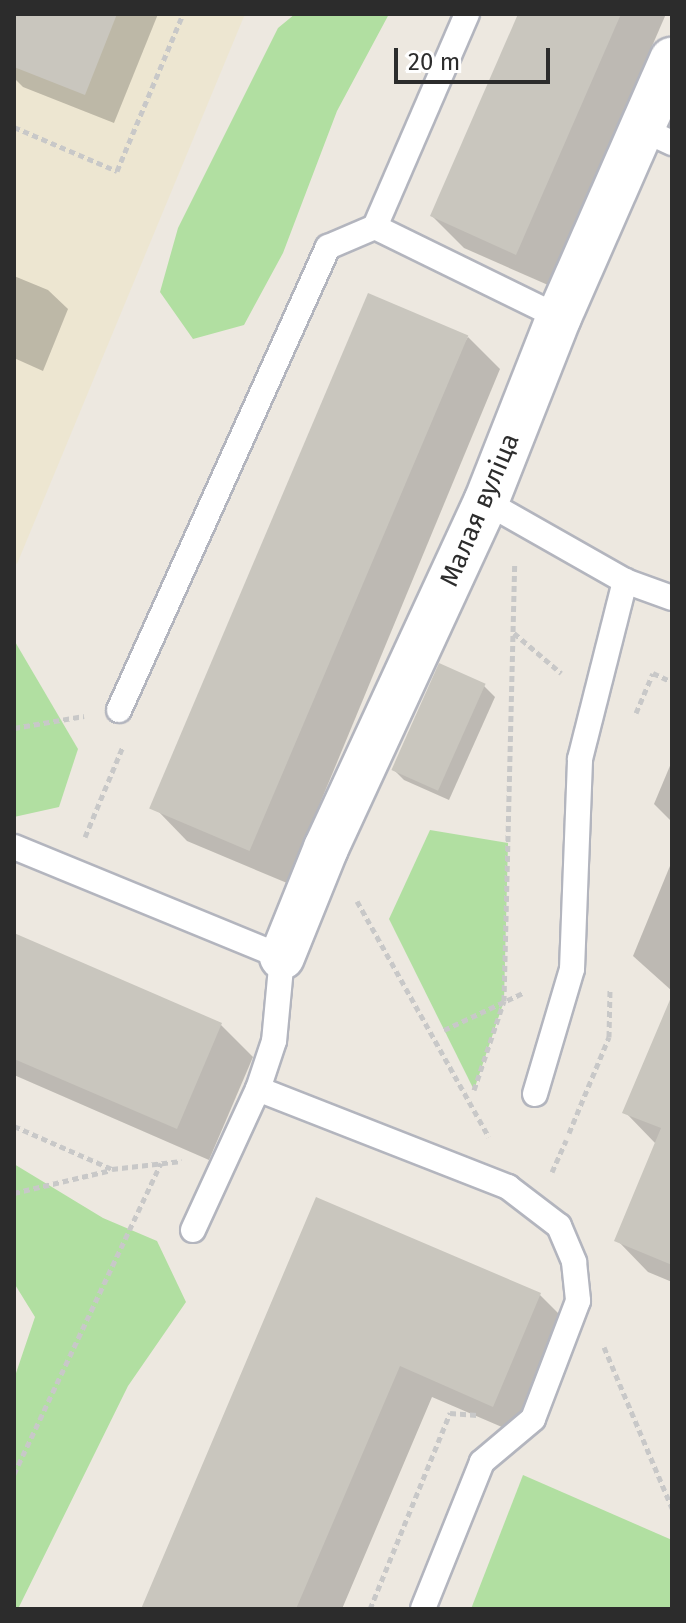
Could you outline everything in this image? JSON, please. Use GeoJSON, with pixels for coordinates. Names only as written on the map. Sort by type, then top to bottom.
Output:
{"type":"FeatureCollection","features":[{"type":"Feature","properties":{"kind":"street","name":"Малая вуліца"},"geometry":{"type":"LineString","coordinates":[[282,957],[326,848],[503,511],[559,317],[658,137],[672,60]]}},
{"type":"Feature","properties":{"kind":"lane"},"geometry":{"type":"LineString","coordinates":[[119,710],[328,247],[375,227],[467,14]]}},
{"type":"Feature","properties":{"kind":"lane"},"geometry":{"type":"LineString","coordinates":[[375,227],[559,317]]}},
{"type":"Feature","properties":{"kind":"lane"},"geometry":{"type":"LineString","coordinates":[[503,511],[625,581],[672,598]]}},
{"type":"Feature","properties":{"kind":"lane"},"geometry":{"type":"LineString","coordinates":[[535,1094],[572,969],[580,759],[625,581]]}},
{"type":"Feature","properties":{"kind":"lane"},"geometry":{"type":"LineString","coordinates":[[14,847],[282,957],[274,1041],[258,1089],[193,1230]]}},
{"type":"Feature","properties":{"kind":"lane"},"geometry":{"type":"LineString","coordinates":[[258,1089],[508,1187],[559,1226],[574,1262],[578,1301],[533,1419],[482,1462],[423,1609]]}},
{"type":"Feature","properties":{"kind":"path"},"geometry":{"type":"LineString","coordinates":[[14,127],[117,171],[183,14]]}},
{"type":"Feature","properties":{"kind":"path"},"geometry":{"type":"LineString","coordinates":[[474,1090],[504,1001],[503,511]]}},
{"type":"Feature","properties":{"kind":"path"},"geometry":{"type":"LineString","coordinates":[[14,728],[119,710],[132,725],[71,871]]}},
{"type":"Feature","properties":{"kind":"path"},"geometry":{"type":"LineString","coordinates":[[326,848],[497,1150]]}},
{"type":"Feature","properties":{"kind":"path"},"geometry":{"type":"LineString","coordinates":[[14,1126],[112,1169]]}},
{"type":"Feature","properties":{"kind":"path"},"geometry":{"type":"LineString","coordinates":[[550,1176],[566,1140]]}},
{"type":"Feature","properties":{"kind":"path"},"geometry":{"type":"LineString","coordinates":[[14,1193],[112,1169],[227,1156]]}},
{"type":"Feature","properties":{"kind":"path"},"geometry":{"type":"LineString","coordinates":[[14,1474],[161,1163]]}},
{"type":"Feature","properties":{"kind":"path"},"geometry":{"type":"LineString","coordinates":[[541,1171],[559,1184]]}},
{"type":"Feature","properties":{"kind":"path"},"geometry":{"type":"LineString","coordinates":[[599,1335],[671,1504]]}},
{"type":"Feature","properties":{"kind":"shaded area"},"geometry":{"type":"Polygon","coordinates":[[[14,14],[245,14],[17,564],[14,562],[14,14]]]}},
{"type":"Feature","properties":{"kind":"green space"},"geometry":{"type":"Polygon","coordinates":[[[295,14],[389,14],[337,111],[283,253],[244,325],[193,339],[160,292],[178,228],[278,28],[295,14]]]}},
{"type":"Feature","properties":{"kind":"green space"},"geometry":{"type":"Polygon","coordinates":[[[14,640],[78,749],[59,807],[14,817],[14,640]]]}},
{"type":"Feature","properties":{"kind":"green space"},"geometry":{"type":"Polygon","coordinates":[[[430,830],[508,843],[504,1001],[474,1090],[389,919],[430,830]]]}},
{"type":"Feature","properties":{"kind":"green space"},"geometry":{"type":"Polygon","coordinates":[[[14,1164],[103,1218],[157,1241],[186,1302],[128,1386],[18,1609],[14,1609],[14,1379],[35,1317],[14,1283],[14,1164]]]}},
{"type":"Feature","properties":{"kind":"green space"},"geometry":{"type":"Polygon","coordinates":[[[523,1475],[672,1540],[672,1609],[471,1609],[523,1475]]]}},
{"type":"Feature","properties":{"kind":"building"},"geometry":{"type":"Polygon","coordinates":[[[14,14],[117,14],[85,95],[14,67],[14,14]]]}},
{"type":"Feature","properties":{"kind":"building"},"geometry":{"type":"Polygon","coordinates":[[[518,14],[621,14],[516,255],[430,216],[518,14]]]}},
{"type":"Feature","properties":{"kind":"building"},"geometry":{"type":"Polygon","coordinates":[[[368,293],[468,336],[250,851],[149,808],[368,293]]]}},
{"type":"Feature","properties":{"kind":"building"},"geometry":{"type":"Polygon","coordinates":[[[439,663],[486,684],[438,791],[391,770],[439,663]]]}},
{"type":"Feature","properties":{"kind":"building"},"geometry":{"type":"Polygon","coordinates":[[[14,933],[222,1023],[177,1129],[14,1059],[14,933]]]}},
{"type":"Feature","properties":{"kind":"building"},"geometry":{"type":"Polygon","coordinates":[[[672,995],[672,1265],[614,1241],[661,1128],[622,1113],[672,995]]]}},
{"type":"Feature","properties":{"kind":"building"},"geometry":{"type":"Polygon","coordinates":[[[316,1197],[541,1293],[493,1407],[400,1366],[296,1609],[141,1609],[316,1197]]]}}]}
